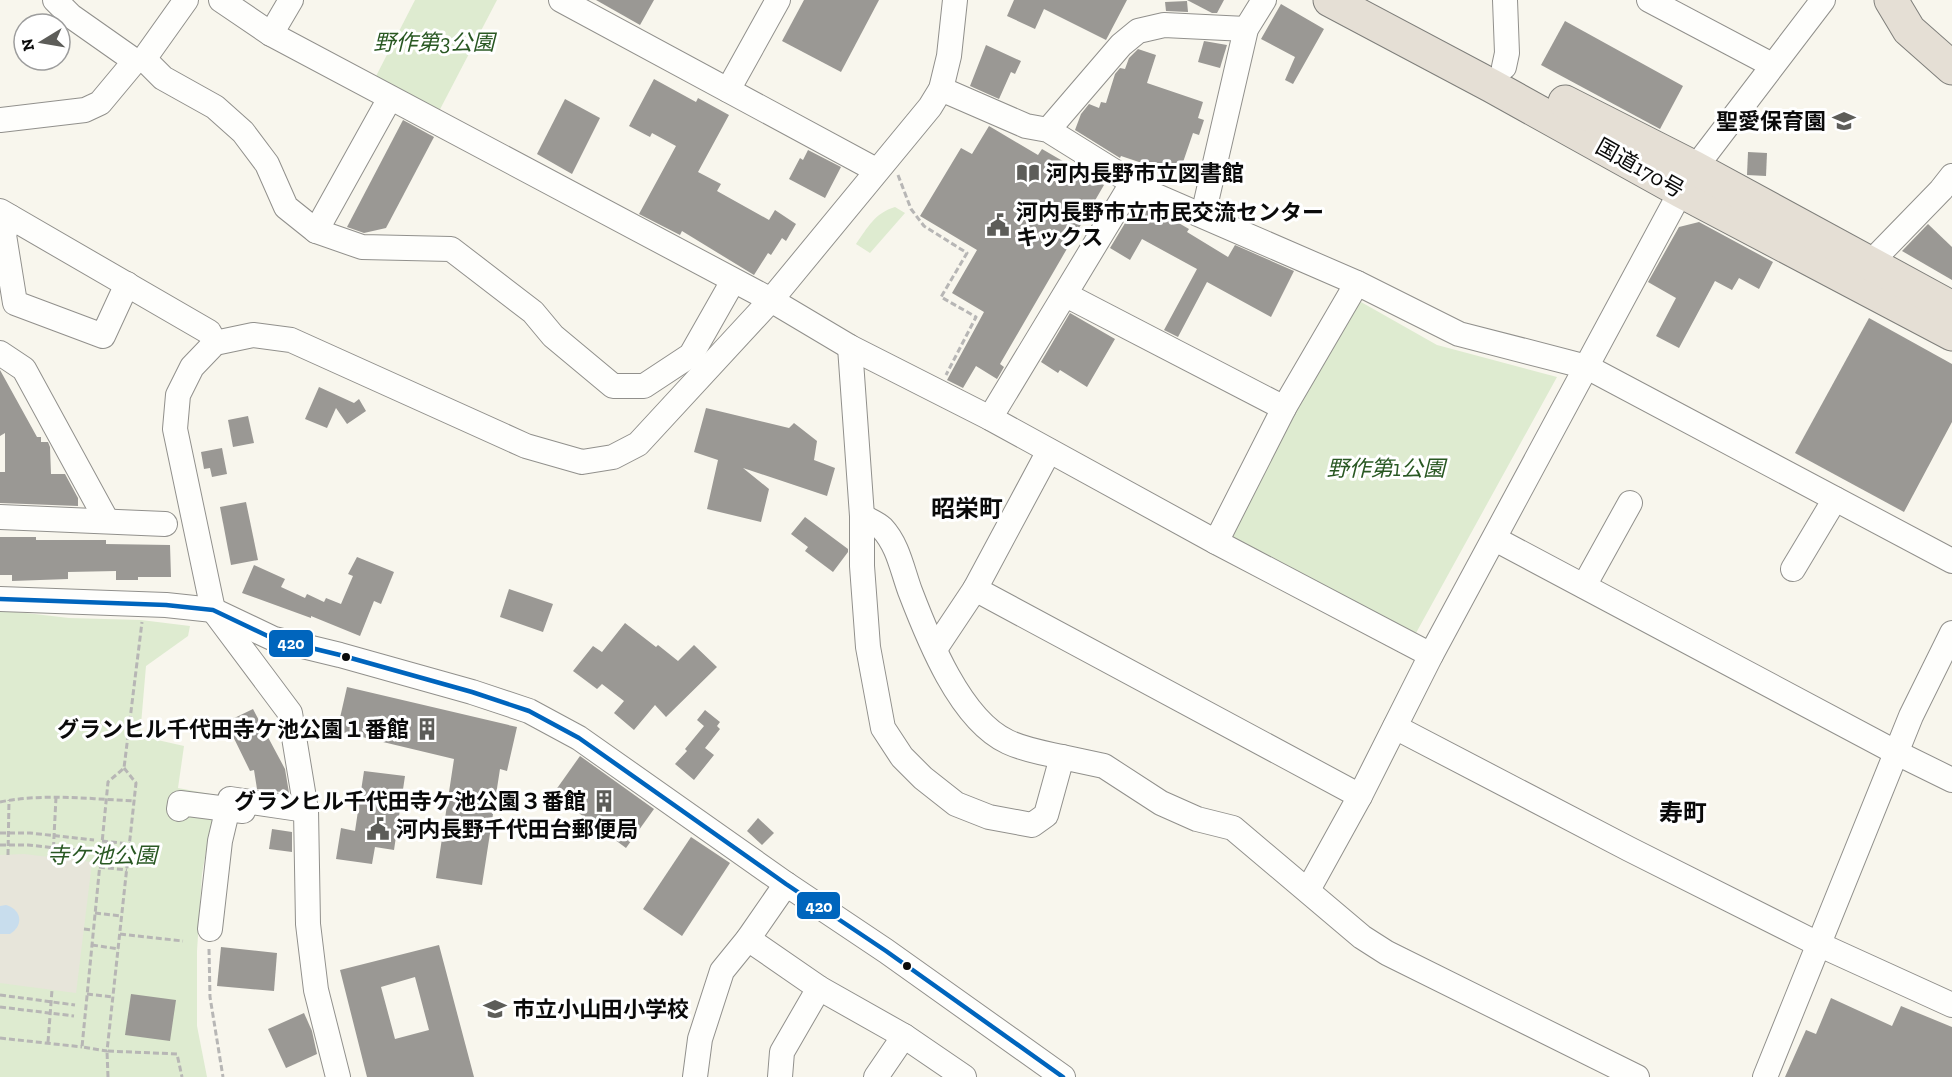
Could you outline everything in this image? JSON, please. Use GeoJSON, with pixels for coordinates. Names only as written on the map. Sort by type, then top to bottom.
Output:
{"type":"FeatureCollection","features":[{"type":"Feature","properties":{"kind":"highway","name":"国道170号"},"geometry":{"type":"LineString","coordinates":[[1330,0],[1388,42],[1492,86],[1688,180],[1870,263],[1952,308]]}},
{"type":"Feature","properties":{"kind":"highway","name":"国道170号"},"geometry":{"type":"LineString","coordinates":[[1376,0],[1504,67],[1688,180],[1952,334]]}},
{"type":"Feature","properties":{"kind":"highway"},"geometry":{"type":"LineString","coordinates":[[1891,0],[1909,30],[1952,68]]}},
{"type":"Feature","properties":{"kind":"street"},"geometry":{"type":"LineString","coordinates":[[55,0],[71,16],[140,60],[163,78],[215,107],[243,132],[267,164],[286,207],[316,231],[362,247],[451,249],[532,312],[553,336],[612,386],[645,386],[691,355],[733,281]]}},
{"type":"Feature","properties":{"kind":"street"},"geometry":{"type":"LineString","coordinates":[[4,116],[86,110],[100,103],[140,60],[186,0]]}},
{"type":"Feature","properties":{"kind":"street"},"geometry":{"type":"LineString","coordinates":[[221,0],[271,34],[771,300],[850,347],[990,418],[1216,543],[1431,655]]}},
{"type":"Feature","properties":{"kind":"street"},"geometry":{"type":"LineString","coordinates":[[271,34],[291,0]]}},
{"type":"Feature","properties":{"kind":"street"},"geometry":{"type":"LineString","coordinates":[[561,0],[887,172]]}},
{"type":"Feature","properties":{"kind":"street"},"geometry":{"type":"LineString","coordinates":[[728,90],[777,0]]}},
{"type":"Feature","properties":{"kind":"street"},"geometry":{"type":"LineString","coordinates":[[338,1077],[316,990],[308,924],[306,815],[290,713],[213,610],[175,429],[178,395],[192,367],[215,343],[253,335],[291,340],[526,446],[582,462],[613,457],[639,444],[887,172],[941,89],[949,56],[955,0]]}},
{"type":"Feature","properties":{"kind":"street"},"geometry":{"type":"LineString","coordinates":[[1203,215],[1246,29],[1264,0]]}},
{"type":"Feature","properties":{"kind":"street"},"geometry":{"type":"LineString","coordinates":[[1504,67],[1507,53],[1505,0]]}},
{"type":"Feature","properties":{"kind":"street"},"geometry":{"type":"LineString","coordinates":[[1649,0],[1772,65]]}},
{"type":"Feature","properties":{"kind":"street"},"geometry":{"type":"LineString","coordinates":[[1308,890],[1360,796],[1431,655],[1688,180],[1772,65],[1823,0]]}},
{"type":"Feature","properties":{"kind":"street"},"geometry":{"type":"LineString","coordinates":[[1048,130],[1121,45],[1138,32],[1164,25],[1246,29]]}},
{"type":"Feature","properties":{"kind":"street"},"geometry":{"type":"LineString","coordinates":[[941,89],[1026,126],[1048,130],[1125,178],[1131,185],[1357,283],[1459,334],[1587,367],[1952,561]]}},
{"type":"Feature","properties":{"kind":"street"},"geometry":{"type":"LineString","coordinates":[[316,231],[390,98]]}},
{"type":"Feature","properties":{"kind":"street"},"geometry":{"type":"LineString","coordinates":[[1870,263],[1952,176]]}},
{"type":"Feature","properties":{"kind":"street"},"geometry":{"type":"LineString","coordinates":[[990,418],[1131,185]]}},
{"type":"Feature","properties":{"kind":"street"},"geometry":{"type":"LineString","coordinates":[[127,284],[103,336],[15,303],[4,235],[5,214],[127,284],[209,332],[215,343]]}},
{"type":"Feature","properties":{"kind":"street"},"geometry":{"type":"LineString","coordinates":[[1216,543],[1284,408],[1357,283]]}},
{"type":"Feature","properties":{"kind":"street"},"geometry":{"type":"LineString","coordinates":[[1066,295],[1284,408]]}},
{"type":"Feature","properties":{"kind":"street"},"geometry":{"type":"LineString","coordinates":[[850,347],[862,516],[862,566],[868,647],[884,728],[902,756],[923,778],[956,804],[989,817],[1032,825],[1046,815],[1062,757]]}},
{"type":"Feature","properties":{"kind":"street"},"geometry":{"type":"LineString","coordinates":[[0,353],[24,369],[107,522]]}},
{"type":"Feature","properties":{"kind":"street"},"geometry":{"type":"LineString","coordinates":[[935,649],[975,589],[1049,451]]}},
{"type":"Feature","properties":{"kind":"street"},"geometry":{"type":"LineString","coordinates":[[1793,569],[1835,499]]}},
{"type":"Feature","properties":{"kind":"street"},"geometry":{"type":"LineString","coordinates":[[1584,586],[1630,503]]}},
{"type":"Feature","properties":{"kind":"street"},"geometry":{"type":"LineString","coordinates":[[862,516],[881,527],[901,559],[909,590],[935,649],[967,708],[1007,742],[1029,750],[1104,766],[1161,803],[1197,819],[1233,828],[1362,936],[1387,953],[1637,1077]]}},
{"type":"Feature","properties":{"kind":"street"},"geometry":{"type":"LineString","coordinates":[[0,517],[165,524]]}},
{"type":"Feature","properties":{"kind":"street"},"geometry":{"type":"LineString","coordinates":[[1495,539],[1952,780]]}},
{"type":"Feature","properties":{"kind":"street"},"geometry":{"type":"LineString","coordinates":[[975,589],[1360,796]]}},
{"type":"Feature","properties":{"kind":"street"},"geometry":{"type":"LineString","coordinates":[[0,599],[166,605],[213,610],[274,639],[472,692],[529,711],[579,738],[1063,1077]]}},
{"type":"Feature","properties":{"kind":"street"},"geometry":{"type":"LineString","coordinates":[[1766,1077],[1916,706],[1952,633]]}},
{"type":"Feature","properties":{"kind":"street"},"geometry":{"type":"LineString","coordinates":[[1395,728],[1818,944],[1952,1005]]}},
{"type":"Feature","properties":{"kind":"street"},"geometry":{"type":"LineString","coordinates":[[210,936],[220,842],[230,799],[306,815]]}},
{"type":"Feature","properties":{"kind":"street"},"geometry":{"type":"LineString","coordinates":[[179,809],[180,803],[228,809]]}},
{"type":"Feature","properties":{"kind":"street"},"geometry":{"type":"LineString","coordinates":[[695,1077],[700,1039],[722,971],[748,939],[786,884]]}},
{"type":"Feature","properties":{"kind":"street"},"geometry":{"type":"LineString","coordinates":[[748,939],[819,988],[904,1036],[964,1077]]}},
{"type":"Feature","properties":{"kind":"street"},"geometry":{"type":"LineString","coordinates":[[780,1077],[782,1052],[819,988]]}},
{"type":"Feature","properties":{"kind":"street"},"geometry":{"type":"LineString","coordinates":[[876,1077],[904,1036]]}},
{"type":"Feature","properties":{"kind":"path"},"geometry":{"type":"LineString","coordinates":[[887,172],[924,226],[967,253],[941,297],[976,317],[937,391]]}},
{"type":"Feature","properties":{"kind":"path"},"geometry":{"type":"LineString","coordinates":[[82,1047],[108,782],[124,768],[142,621]]}},
{"type":"Feature","properties":{"kind":"path"},"geometry":{"type":"LineString","coordinates":[[108,1077],[107,1051],[136,783],[124,768]]}},
{"type":"Feature","properties":{"kind":"path"},"geometry":{"type":"LineString","coordinates":[[0,802],[19,798],[56,797],[135,801]]}},
{"type":"Feature","properties":{"kind":"path"},"geometry":{"type":"LineString","coordinates":[[53,857],[56,797]]}},
{"type":"Feature","properties":{"kind":"path"},"geometry":{"type":"LineString","coordinates":[[8,855],[9,800]]}},
{"type":"Feature","properties":{"kind":"path"},"geometry":{"type":"LineString","coordinates":[[0,833],[54,835],[94,840]]}},
{"type":"Feature","properties":{"kind":"path"},"geometry":{"type":"LineString","coordinates":[[102,841],[130,844]]}},
{"type":"Feature","properties":{"kind":"path"},"geometry":{"type":"LineString","coordinates":[[0,845],[54,847],[93,852]]}},
{"type":"Feature","properties":{"kind":"path"},"geometry":{"type":"LineString","coordinates":[[99,867],[127,870]]}},
{"type":"Feature","properties":{"kind":"path"},"geometry":{"type":"LineString","coordinates":[[95,913],[122,916]]}},
{"type":"Feature","properties":{"kind":"path"},"geometry":{"type":"LineString","coordinates":[[84,929],[93,930]]}},
{"type":"Feature","properties":{"kind":"path"},"geometry":{"type":"LineString","coordinates":[[120,934],[183,941]]}},
{"type":"Feature","properties":{"kind":"path"},"geometry":{"type":"LineString","coordinates":[[210,936],[210,997],[223,1077]]}},
{"type":"Feature","properties":{"kind":"path"},"geometry":{"type":"LineString","coordinates":[[92,945],[118,949]]}},
{"type":"Feature","properties":{"kind":"path"},"geometry":{"type":"LineString","coordinates":[[48,1043],[52,990]]}},
{"type":"Feature","properties":{"kind":"path"},"geometry":{"type":"LineString","coordinates":[[87,994],[114,997]]}},
{"type":"Feature","properties":{"kind":"path"},"geometry":{"type":"LineString","coordinates":[[0,995],[75,1005]]}},
{"type":"Feature","properties":{"kind":"path"},"geometry":{"type":"LineString","coordinates":[[0,1007],[74,1016]]}},
{"type":"Feature","properties":{"kind":"path"},"geometry":{"type":"LineString","coordinates":[[0,1038],[107,1051],[177,1054],[182,1077]]}},
{"type":"Feature","properties":{"kind":"green space","name":"野作第3公園"},"geometry":{"type":"Polygon","coordinates":[[[415,0],[497,0],[436,117],[372,84],[415,0]]]}},
{"type":"Feature","properties":{"kind":"green space"},"geometry":{"type":"Polygon","coordinates":[[[895,207],[905,213],[870,253],[856,244],[877,217],[895,207]]]}},
{"type":"Feature","properties":{"kind":"green space","name":"野作第1公園"},"geometry":{"type":"Polygon","coordinates":[[[1361,302],[1437,345],[1557,377],[1416,633],[1227,539],[1354,305],[1361,302]]]}},
{"type":"Feature","properties":{"kind":"green space","name":"寺ケ池公園"},"geometry":{"type":"Polygon","coordinates":[[[0,610],[69,618],[141,620],[190,626],[188,636],[146,666],[140,736],[184,746],[178,788],[221,796],[202,874],[197,951],[197,1026],[207,1077],[0,1077],[0,610]]]}},
{"type":"Feature","properties":{"kind":"shaded area"},"geometry":{"type":"Polygon","coordinates":[[[24,854],[92,862],[76,993],[0,983],[0,855],[24,854]]]}},
{"type":"Feature","properties":{"kind":"water"},"geometry":{"type":"Polygon","coordinates":[[[6,905],[17,912],[19,923],[10,934],[0,934],[0,906],[6,905]]]}},
{"type":"Feature","properties":{"kind":"building"},"geometry":{"type":"Polygon","coordinates":[[[596,0],[654,0],[640,25],[596,0]]]}},
{"type":"Feature","properties":{"kind":"building"},"geometry":{"type":"Polygon","coordinates":[[[804,0],[879,0],[841,72],[782,41],[804,0]]]}},
{"type":"Feature","properties":{"kind":"building"},"geometry":{"type":"Polygon","coordinates":[[[1014,0],[1127,0],[1106,40],[1044,9],[1035,29],[1007,16],[1014,0]]]}},
{"type":"Feature","properties":{"kind":"building"},"geometry":{"type":"Polygon","coordinates":[[[1187,0],[1224,0],[1217,13],[1212,13],[1187,0]]]}},
{"type":"Feature","properties":{"kind":"building"},"geometry":{"type":"Polygon","coordinates":[[[1187,1],[1188,12],[1166,11],[1165,2],[1187,1]]]}},
{"type":"Feature","properties":{"kind":"building"},"geometry":{"type":"Polygon","coordinates":[[[1281,4],[1324,29],[1293,84],[1285,80],[1295,57],[1261,39],[1281,4]]]}},
{"type":"Feature","properties":{"kind":"building"},"geometry":{"type":"Polygon","coordinates":[[[1565,21],[1683,86],[1660,129],[1541,65],[1565,21]]]}},
{"type":"Feature","properties":{"kind":"building"},"geometry":{"type":"Polygon","coordinates":[[[1204,41],[1227,45],[1220,68],[1198,62],[1204,41]]]}},
{"type":"Feature","properties":{"kind":"building"},"geometry":{"type":"Polygon","coordinates":[[[986,45],[1021,61],[1015,74],[1011,72],[999,99],[970,86],[986,45]]]}},
{"type":"Feature","properties":{"kind":"building"},"geometry":{"type":"Polygon","coordinates":[[[1138,49],[1156,55],[1147,83],[1203,102],[1198,118],[1204,120],[1199,135],[1193,133],[1180,171],[1159,164],[1157,168],[1121,156],[1120,158],[1075,130],[1081,114],[1089,104],[1099,108],[1101,102],[1106,103],[1115,74],[1120,68],[1125,69],[1129,58],[1138,49]]]}},
{"type":"Feature","properties":{"kind":"building"},"geometry":{"type":"Polygon","coordinates":[[[654,79],[696,102],[698,98],[729,115],[698,172],[721,184],[717,191],[769,220],[775,210],[796,224],[786,241],[782,238],[771,255],[768,253],[754,275],[682,231],[680,235],[639,214],[676,146],[652,133],[650,137],[629,126],[654,79]]]}},
{"type":"Feature","properties":{"kind":"building"},"geometry":{"type":"Polygon","coordinates":[[[565,99],[600,118],[572,174],[537,154],[565,99]]]}},
{"type":"Feature","properties":{"kind":"building"},"geometry":{"type":"Polygon","coordinates":[[[403,120],[434,137],[386,228],[364,233],[347,227],[403,120]]]}},
{"type":"Feature","properties":{"kind":"building"},"geometry":{"type":"Polygon","coordinates":[[[989,126],[1038,155],[1042,149],[1104,185],[1000,364],[1004,367],[997,379],[976,366],[963,388],[947,380],[984,312],[952,293],[977,250],[920,216],[961,148],[972,154],[989,126]]]}},
{"type":"Feature","properties":{"kind":"building"},"geometry":{"type":"Polygon","coordinates":[[[808,150],[841,167],[825,198],[789,179],[800,158],[803,160],[808,150]]]}},
{"type":"Feature","properties":{"kind":"building"},"geometry":{"type":"Polygon","coordinates":[[[1748,152],[1767,153],[1766,176],[1747,175],[1748,152]]]}},
{"type":"Feature","properties":{"kind":"building"},"geometry":{"type":"Polygon","coordinates":[[[1139,204],[1189,229],[1187,232],[1228,257],[1235,245],[1294,271],[1271,317],[1207,282],[1178,337],[1164,330],[1197,269],[1142,239],[1130,260],[1110,248],[1136,205],[1139,204]]]}},
{"type":"Feature","properties":{"kind":"building"},"geometry":{"type":"Polygon","coordinates":[[[1699,222],[1773,262],[1759,289],[1739,278],[1732,290],[1715,281],[1679,348],[1656,336],[1676,298],[1648,282],[1679,227],[1699,222]]]}},
{"type":"Feature","properties":{"kind":"building"},"geometry":{"type":"Polygon","coordinates":[[[1928,224],[1952,247],[1952,280],[1902,251],[1928,224]]]}},
{"type":"Feature","properties":{"kind":"building"},"geometry":{"type":"Polygon","coordinates":[[[1070,313],[1115,339],[1087,387],[1060,370],[1058,373],[1041,362],[1070,313]]]}},
{"type":"Feature","properties":{"kind":"building"},"geometry":{"type":"Polygon","coordinates":[[[1869,318],[1952,364],[1952,422],[1904,512],[1795,453],[1869,318]]]}},
{"type":"Feature","properties":{"kind":"building"},"geometry":{"type":"Polygon","coordinates":[[[0,370],[37,437],[41,437],[41,442],[48,442],[51,474],[65,474],[78,498],[78,506],[0,503],[0,472],[5,472],[5,433],[0,436],[0,370]]]}},
{"type":"Feature","properties":{"kind":"building"},"geometry":{"type":"Polygon","coordinates":[[[319,387],[354,403],[359,399],[366,411],[347,424],[336,408],[327,428],[305,419],[319,387]]]}},
{"type":"Feature","properties":{"kind":"building"},"geometry":{"type":"Polygon","coordinates":[[[706,408],[789,428],[794,423],[817,441],[814,460],[835,468],[827,496],[743,468],[769,489],[761,522],[707,509],[718,460],[694,452],[706,408]]]}},
{"type":"Feature","properties":{"kind":"building"},"geometry":{"type":"Polygon","coordinates":[[[248,416],[254,443],[233,447],[228,420],[248,416]]]}},
{"type":"Feature","properties":{"kind":"building"},"geometry":{"type":"Polygon","coordinates":[[[222,448],[227,474],[212,477],[210,468],[204,469],[201,452],[222,448]]]}},
{"type":"Feature","properties":{"kind":"building"},"geometry":{"type":"Polygon","coordinates":[[[246,502],[258,560],[231,565],[220,507],[246,502]]]}},
{"type":"Feature","properties":{"kind":"building"},"geometry":{"type":"Polygon","coordinates":[[[805,517],[848,549],[833,572],[805,551],[808,547],[791,534],[805,517]]]}},
{"type":"Feature","properties":{"kind":"building"},"geometry":{"type":"Polygon","coordinates":[[[0,537],[36,537],[36,540],[106,540],[106,544],[170,545],[171,577],[116,580],[116,571],[68,572],[68,579],[12,581],[12,575],[0,575],[0,537]]]}},
{"type":"Feature","properties":{"kind":"building"},"geometry":{"type":"Polygon","coordinates":[[[357,557],[394,572],[381,604],[374,601],[360,636],[311,616],[311,618],[242,593],[254,565],[285,579],[281,587],[305,598],[307,594],[324,602],[326,598],[341,604],[353,576],[348,574],[357,557]]]}},
{"type":"Feature","properties":{"kind":"building"},"geometry":{"type":"Polygon","coordinates":[[[509,589],[553,604],[543,632],[500,617],[509,589]]]}},
{"type":"Feature","properties":{"kind":"building"},"geometry":{"type":"Polygon","coordinates":[[[625,623],[678,661],[694,645],[717,667],[666,717],[655,705],[634,730],[614,713],[624,701],[602,684],[597,689],[573,671],[593,646],[602,652],[625,623]]]}},
{"type":"Feature","properties":{"kind":"building"},"geometry":{"type":"Polygon","coordinates":[[[347,687],[517,727],[507,771],[500,769],[482,885],[436,878],[454,759],[337,731],[347,687]]]}},
{"type":"Feature","properties":{"kind":"building"},"geometry":{"type":"Polygon","coordinates":[[[253,709],[285,769],[289,793],[257,789],[254,770],[250,771],[226,722],[253,709]]]}},
{"type":"Feature","properties":{"kind":"building"},"geometry":{"type":"Polygon","coordinates":[[[705,710],[720,722],[717,726],[720,729],[705,748],[714,755],[694,780],[675,764],[704,726],[697,720],[705,710]]]}},
{"type":"Feature","properties":{"kind":"building","name":"グランヒル千代田寺ケ池公園３番館"},"geometry":{"type":"Polygon","coordinates":[[[580,756],[654,809],[626,848],[553,794],[580,756]]]}},
{"type":"Feature","properties":{"kind":"building"},"geometry":{"type":"Polygon","coordinates":[[[364,771],[405,776],[394,850],[375,847],[372,864],[336,859],[341,828],[355,831],[364,771]]]}},
{"type":"Feature","properties":{"kind":"building"},"geometry":{"type":"Polygon","coordinates":[[[758,818],[774,833],[762,845],[747,831],[758,818]]]}},
{"type":"Feature","properties":{"kind":"building"},"geometry":{"type":"Polygon","coordinates":[[[272,829],[292,832],[292,852],[269,849],[272,829]]]}},
{"type":"Feature","properties":{"kind":"building"},"geometry":{"type":"Polygon","coordinates":[[[691,837],[730,863],[682,936],[643,909],[691,837]]]}},
{"type":"Feature","properties":{"kind":"building","name":"市立小山田小学校"},"geometry":{"type":"Polygon","coordinates":[[[439,945],[474,1077],[367,1077],[340,970],[439,945]],[[415,977],[381,987],[395,1039],[429,1030],[415,977]]]}},
{"type":"Feature","properties":{"kind":"building"},"geometry":{"type":"Polygon","coordinates":[[[221,947],[277,953],[274,991],[217,986],[221,947]]]}},
{"type":"Feature","properties":{"kind":"building"},"geometry":{"type":"Polygon","coordinates":[[[131,994],[176,1000],[170,1041],[125,1035],[131,994]]]}},
{"type":"Feature","properties":{"kind":"building"},"geometry":{"type":"Polygon","coordinates":[[[1831,998],[1892,1026],[1901,1006],[1952,1027],[1952,1077],[1785,1077],[1806,1030],[1816,1034],[1831,998]]]}},
{"type":"Feature","properties":{"kind":"building"},"geometry":{"type":"Polygon","coordinates":[[[304,1013],[312,1031],[317,1054],[286,1068],[268,1029],[304,1013]]]}},
{"type":"Feature","properties":{"kind":"transit line","name":"420"},"geometry":{"type":"LineString","coordinates":[[0,599],[166,605],[213,610],[274,639],[472,692],[529,711],[579,738],[1063,1077]]}},
{"type":"Feature","properties":{"kind":"place","name":"聖愛保育園"},"geometry":{"type":"Point","coordinates":[1844,121]}},
{"type":"Feature","properties":{"kind":"place","name":"河内長野市立図書館"},"geometry":{"type":"Point","coordinates":[1028,173]}},
{"type":"Feature","properties":{"kind":"place","name":"河内長野市立市民交流センター キックス"},"geometry":{"type":"Point","coordinates":[998,225]}},
{"type":"Feature","properties":{"kind":"place","name":"グランヒル千代田寺ケ池公園１番館"},"geometry":{"type":"Point","coordinates":[427,729]}},
{"type":"Feature","properties":{"kind":"place","name":"グランヒル千代田寺ケ池公園３番館"},"geometry":{"type":"Point","coordinates":[604,801]}},
{"type":"Feature","properties":{"kind":"place","name":"河内長野千代田台郵便局"},"geometry":{"type":"Point","coordinates":[378,829]}},
{"type":"Feature","properties":{"kind":"place","name":"市立小山田小学校"},"geometry":{"type":"Point","coordinates":[495,1009]}},
{"type":"Feature","properties":{"kind":"district","name":"昭栄町"},"geometry":{"type":"Point","coordinates":[967,508]}},
{"type":"Feature","properties":{"kind":"district","name":"寿町"},"geometry":{"type":"Point","coordinates":[1683,812]}}]}
